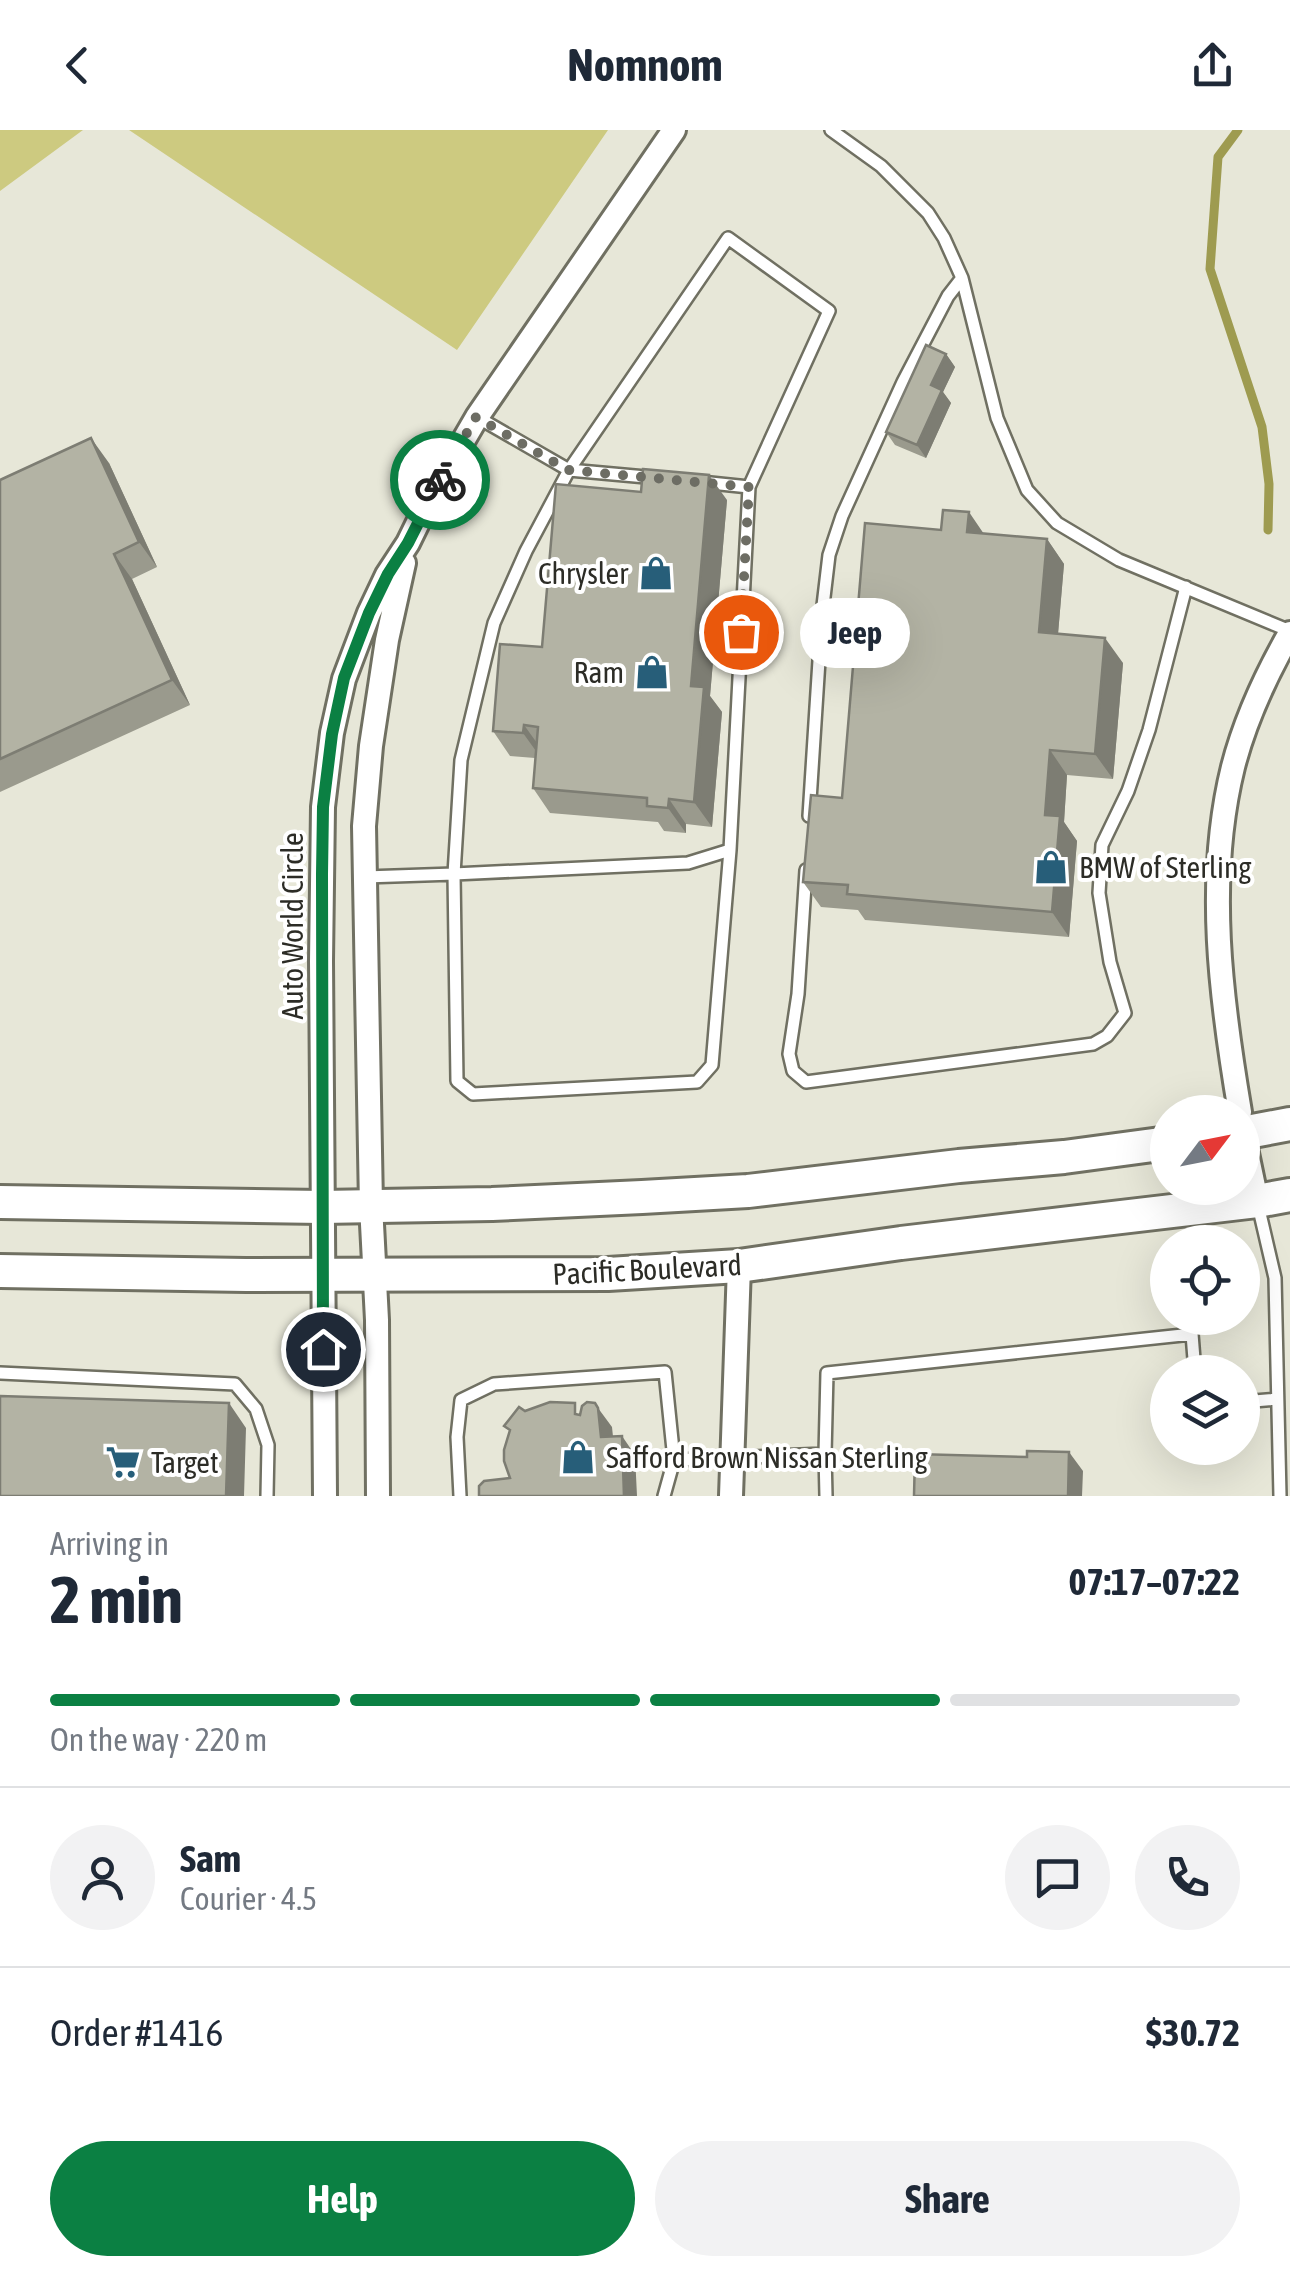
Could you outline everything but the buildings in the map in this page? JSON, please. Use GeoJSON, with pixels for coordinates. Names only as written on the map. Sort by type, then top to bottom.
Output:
{"type":"FeatureCollection","features":[{"type":"Feature","properties":{"kind":"main road"},"geometry":{"type":"LineString","coordinates":[[1260,1129],[1290,1124]]}},
{"type":"Feature","properties":{"kind":"main road"},"geometry":{"type":"LineString","coordinates":[[0,1202],[322,1207],[492,1204],[748,1191],[1150,1145]]}},
{"type":"Feature","properties":{"kind":"main road","name":"Pacific Boulevard"},"geometry":{"type":"LineString","coordinates":[[1260,1200],[1290,1195]]}},
{"type":"Feature","properties":{"kind":"main road","name":"Pacific Boulevard"},"geometry":{"type":"LineString","coordinates":[[0,1271],[608,1274],[738,1266],[1223,1205]]}},
{"type":"Feature","properties":{"kind":"street","name":"Auto World Circle"},"geometry":{"type":"LineString","coordinates":[[326,1496],[322,1275],[323,807],[344,678],[388,574],[476,417],[674,130]]}},
{"type":"Feature","properties":{"kind":"street","name":"Auto World Circle"},"geometry":{"type":"LineString","coordinates":[[378,1496],[364,826],[387,640],[408,543]]}},
{"type":"Feature","properties":{"kind":"street"},"geometry":{"type":"LineString","coordinates":[[1238,1095],[1222,985],[1218,923],[1224,813],[1250,716],[1290,632]]}},
{"type":"Feature","properties":{"kind":"street"},"geometry":{"type":"LineString","coordinates":[[731,1496],[738,1266]]}},
{"type":"Feature","properties":{"kind":"lane"},"geometry":{"type":"LineString","coordinates":[[831,130],[880,166],[928,213],[944,238],[962,278],[997,418],[1027,490],[1057,524],[1119,560],[1290,632]]}},
{"type":"Feature","properties":{"kind":"lane"},"geometry":{"type":"LineString","coordinates":[[728,238],[830,311],[749,487],[730,850],[712,1066],[697,1082],[473,1094],[457,1081],[454,874],[461,760],[494,622],[568,470],[728,238]]}},
{"type":"Feature","properties":{"kind":"lane"},"geometry":{"type":"LineString","coordinates":[[809,823],[828,556],[903,382],[948,296],[962,278]]}},
{"type":"Feature","properties":{"kind":"lane"},"geometry":{"type":"LineString","coordinates":[[476,417],[568,470],[677,480]]}},
{"type":"Feature","properties":{"kind":"lane"},"geometry":{"type":"LineString","coordinates":[[695,482],[749,487]]}},
{"type":"Feature","properties":{"kind":"lane"},"geometry":{"type":"LineString","coordinates":[[806,861],[798,994],[789,1054],[792,1071],[806,1082],[1093,1044],[1107,1036],[1125,1013],[1110,962],[1099,893],[1102,845],[1128,791],[1149,730],[1186,587]]}},
{"type":"Feature","properties":{"kind":"lane"},"geometry":{"type":"LineString","coordinates":[[364,877],[688,864],[730,850]]}},
{"type":"Feature","properties":{"kind":"lane"},"geometry":{"type":"LineString","coordinates":[[1258,1205],[1275,1278],[1280,1496]]}},
{"type":"Feature","properties":{"kind":"lane"},"geometry":{"type":"LineString","coordinates":[[826,1496],[827,1373],[1192,1334],[1194,1355]]}},
{"type":"Feature","properties":{"kind":"lane"},"geometry":{"type":"LineString","coordinates":[[460,1496],[457,1436],[461,1400],[494,1384],[665,1372],[674,1460],[664,1496]]}},
{"type":"Feature","properties":{"kind":"lane"},"geometry":{"type":"LineString","coordinates":[[0,1373],[234,1384],[256,1410],[268,1445],[267,1496]]}},
{"type":"Feature","properties":{"kind":"lane"},"geometry":{"type":"LineString","coordinates":[[1276,1375],[1290,1375]]}},
{"type":"Feature","properties":{"kind":"lane"},"geometry":{"type":"LineString","coordinates":[[1260,1400],[1277,1399]]}},
{"type":"Feature","properties":{"kind":"lane"},"geometry":{"type":"LineString","coordinates":[[674,1460],[824,1454]]}},
{"type":"Feature","properties":{"kind":"shaded area"},"geometry":{"type":"Polygon","coordinates":[[[0,130],[83,130],[0,191],[0,130]]]}},
{"type":"Feature","properties":{"kind":"shaded area"},"geometry":{"type":"Polygon","coordinates":[[[129,130],[608,130],[457,350],[129,130]]]}},
{"type":"Feature","properties":{"kind":"waterway"},"geometry":{"type":"LineString","coordinates":[[1238,130],[1218,157],[1210,269],[1262,427],[1269,484],[1268,530]]}},
{"type":"Feature","properties":{"kind":"way so far"},"geometry":{"type":"LineString","coordinates":[[440,480],[476,417],[568,470],[749,487],[741,632]]}},
{"type":"Feature","properties":{"kind":"place","name":"Chrysler"},"geometry":{"type":"Point","coordinates":[656,573]}},
{"type":"Feature","properties":{"kind":"place","name":"Jeep"},"geometry":{"type":"Point","coordinates":[741,632]}},
{"type":"Feature","properties":{"kind":"place","name":"Ram"},"geometry":{"type":"Point","coordinates":[652,672]}},
{"type":"Feature","properties":{"kind":"place","name":"BMW of Sterling"},"geometry":{"type":"Point","coordinates":[1051,867]}},
{"type":"Feature","properties":{"kind":"place","name":"Safford Brown Nissan Sterling"},"geometry":{"type":"Point","coordinates":[578,1457]}},
{"type":"Feature","properties":{"kind":"place","name":"Target"},"geometry":{"type":"Point","coordinates":[123,1462]}},
{"type":"Feature","properties":{"kind":"route"},"geometry":{"type":"LineString","coordinates":[[323,1349],[322,874],[323,807],[332,734],[344,678],[369,613],[440,480]]}}]}
